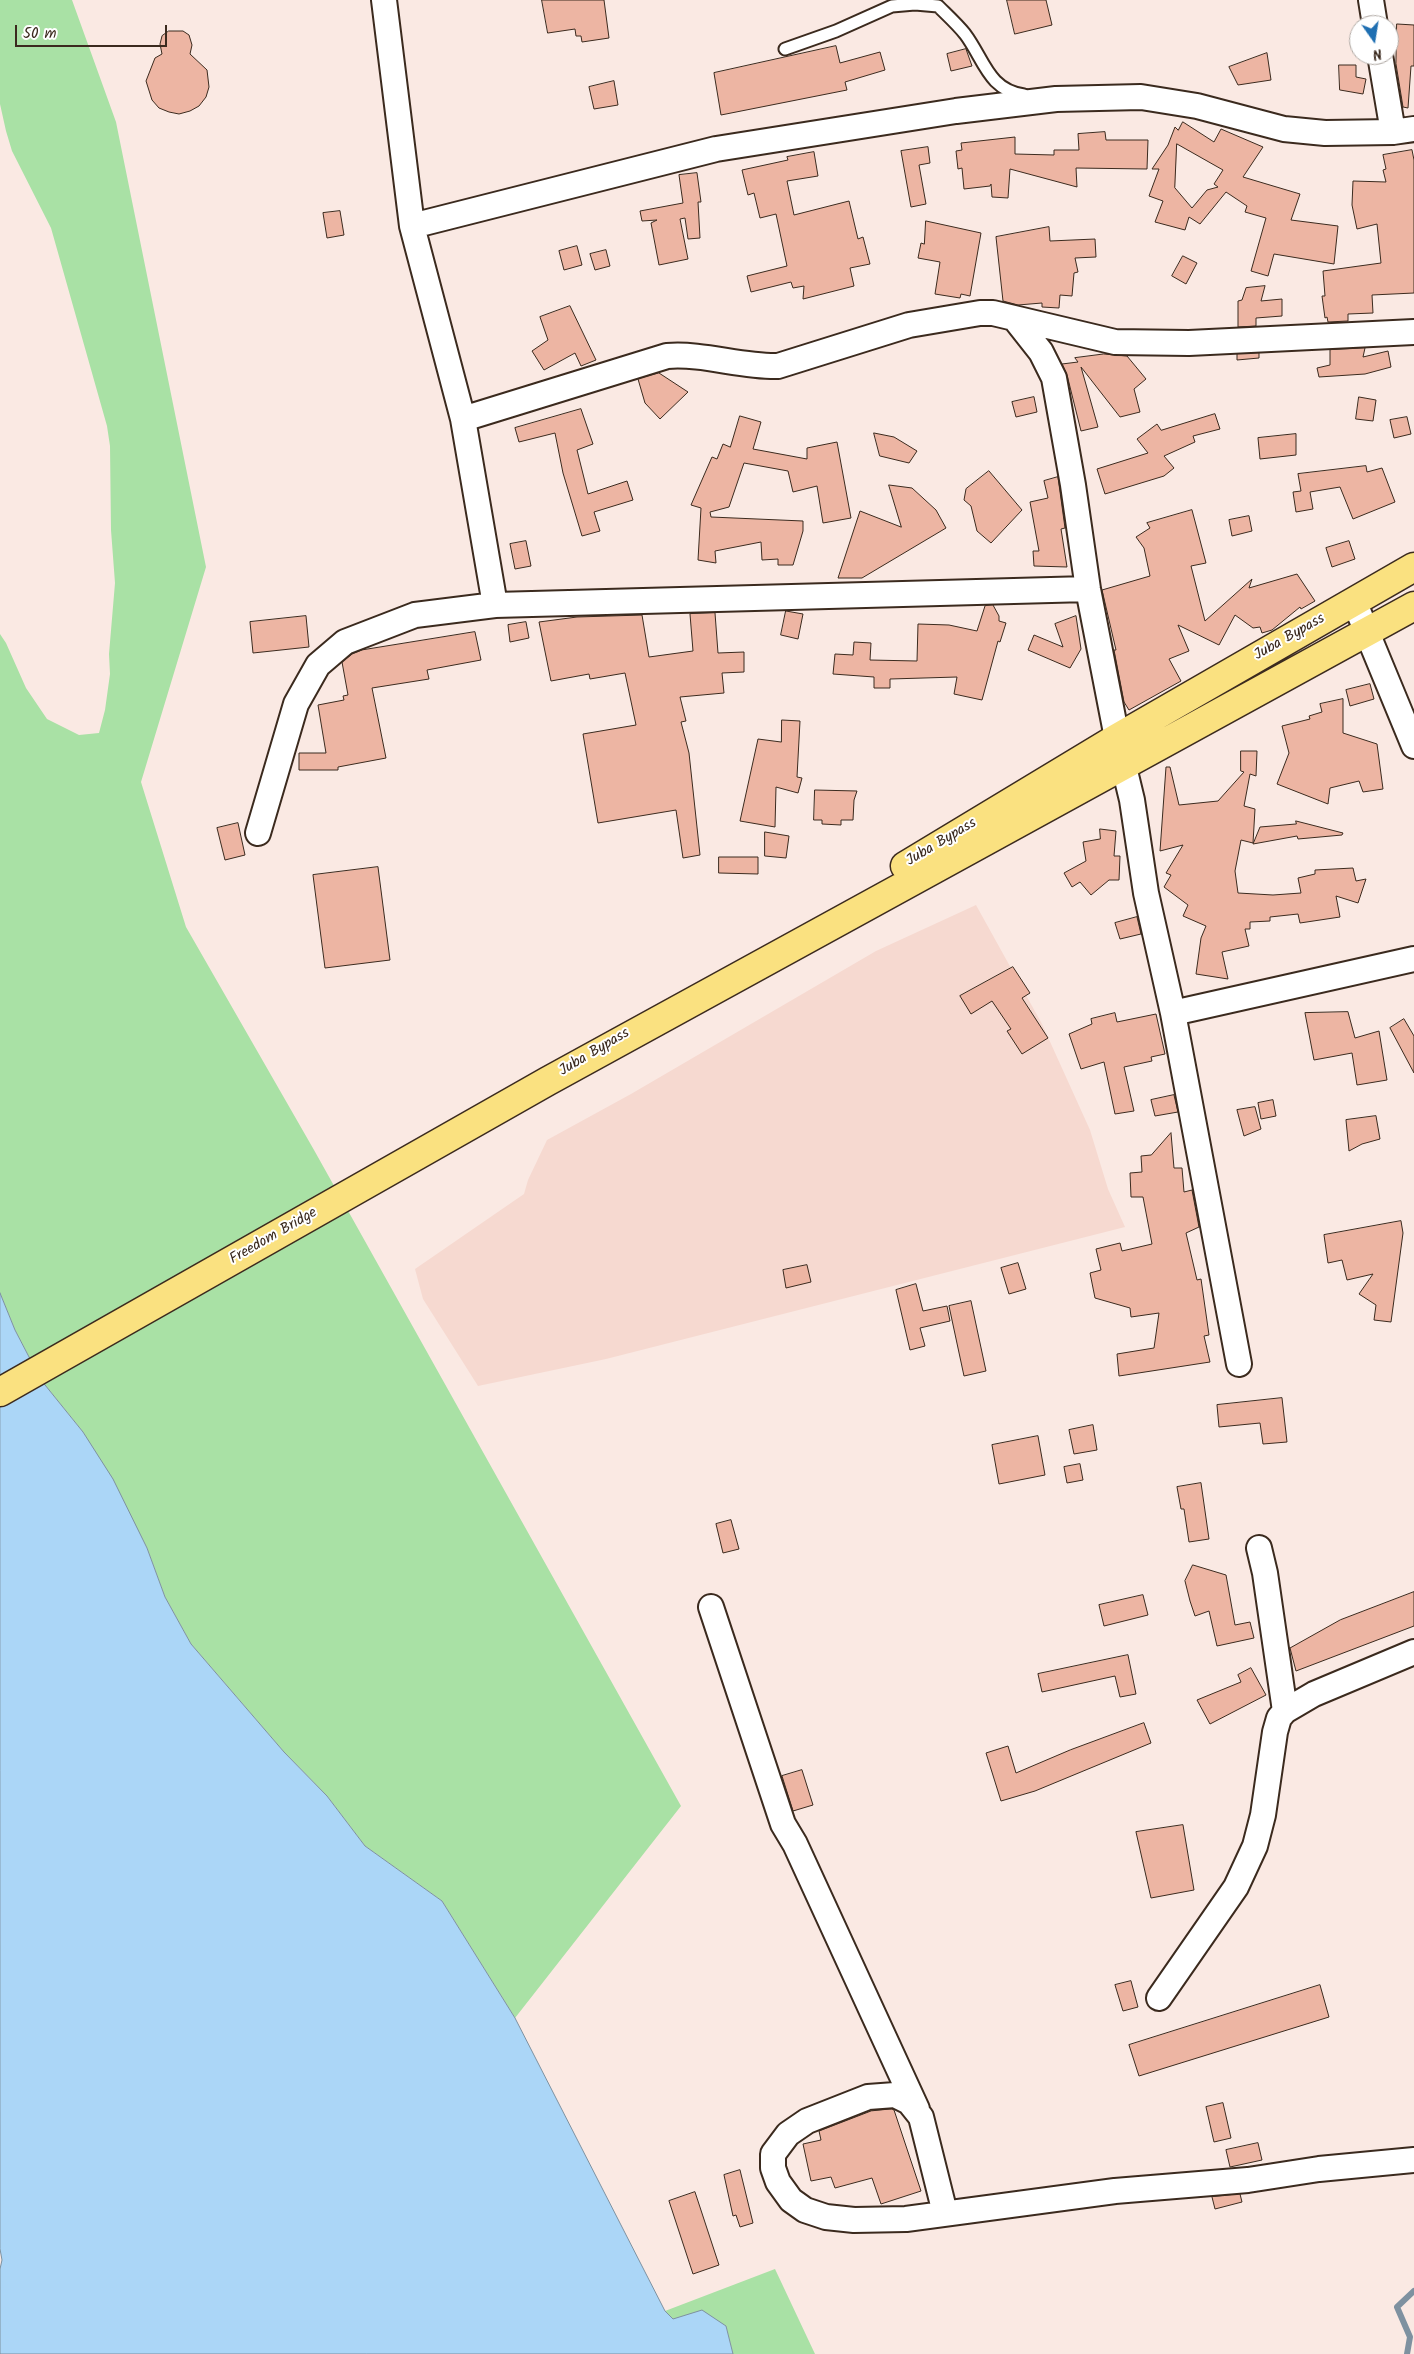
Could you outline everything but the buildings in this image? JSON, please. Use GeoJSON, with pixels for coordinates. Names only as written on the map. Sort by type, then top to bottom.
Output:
{"type":"FeatureCollection","features":[{"type":"Feature","properties":{"kind":"main road","name":"Juba Bypass"},"geometry":{"type":"LineString","coordinates":[[548,1082],[1117,738],[1414,567]]}},
{"type":"Feature","properties":{"kind":"main road","name":"Juba Bypass"},"geometry":{"type":"LineString","coordinates":[[548,1082],[1414,606]]}},
{"type":"Feature","properties":{"kind":"main road","name":"Freedom Bridge"},"geometry":{"type":"LineString","coordinates":[[0,1392],[548,1082]]}},
{"type":"Feature","properties":{"kind":"street"},"geometry":{"type":"LineString","coordinates":[[384,0],[412,226],[463,419],[495,605]]}},
{"type":"Feature","properties":{"kind":"street"},"geometry":{"type":"LineString","coordinates":[[1371,0],[1373,15]]}},
{"type":"Feature","properties":{"kind":"street"},"geometry":{"type":"LineString","coordinates":[[412,226],[716,149],[956,111],[1056,99],[1141,97],[1197,106],[1284,129],[1325,133],[1403,130],[1383,65]]}},
{"type":"Feature","properties":{"kind":"street"},"geometry":{"type":"LineString","coordinates":[[463,419],[667,356],[682,355],[762,366],[778,366],[909,325],[980,313],[993,313],[1114,342],[1189,343],[1414,332]]}},
{"type":"Feature","properties":{"kind":"street"},"geometry":{"type":"LineString","coordinates":[[1015,319],[1042,352],[1054,378],[1073,485],[1088,588],[1117,738],[1132,800],[1146,893],[1173,1013],[1240,1364]]}},
{"type":"Feature","properties":{"kind":"street"},"geometry":{"type":"LineString","coordinates":[[258,833],[296,704],[318,665],[345,642],[414,615],[495,605],[1088,588]]}},
{"type":"Feature","properties":{"kind":"street"},"geometry":{"type":"LineString","coordinates":[[1354,601],[1414,746]]}},
{"type":"Feature","properties":{"kind":"street"},"geometry":{"type":"LineString","coordinates":[[1173,1013],[1414,959]]}},
{"type":"Feature","properties":{"kind":"street"},"geometry":{"type":"LineString","coordinates":[[1259,1548],[1265,1573],[1285,1711]]}},
{"type":"Feature","properties":{"kind":"street"},"geometry":{"type":"LineString","coordinates":[[711,1607],[783,1824],[795,1844],[921,2117],[945,2213]]}},
{"type":"Feature","properties":{"kind":"street"},"geometry":{"type":"LineString","coordinates":[[1159,1998],[1236,1887],[1251,1855],[1263,1815],[1275,1732],[1279,1718],[1285,1711],[1314,1694],[1414,1652]]}},
{"type":"Feature","properties":{"kind":"street"},"geometry":{"type":"LineString","coordinates":[[921,2117],[909,2102],[895,2095],[868,2097],[807,2121],[788,2134],[773,2154],[773,2168],[778,2182],[791,2200],[805,2210],[826,2217],[854,2220],[897,2219],[1115,2191],[1248,2180],[1414,2160]]}},
{"type":"Feature","properties":{"kind":"lane"},"geometry":{"type":"LineString","coordinates":[[785,49],[836,31],[892,6],[916,4],[938,6],[965,34],[991,77],[1012,93],[1056,99]]}},
{"type":"Feature","properties":{"kind":"shaded area"},"geometry":{"type":"Polygon","coordinates":[[[976,905],[1042,1024],[1090,1130],[1108,1189],[1125,1227],[606,1359],[478,1386],[423,1299],[415,1269],[524,1194],[528,1180],[547,1140],[631,1094],[876,951],[976,905]]]}},
{"type":"Feature","properties":{"kind":"green space"},"geometry":{"type":"Polygon","coordinates":[[[0,0],[72,0],[116,122],[206,567],[141,782],[186,927],[314,1150],[681,1806],[515,2018],[442,1901],[365,1846],[327,1796],[284,1752],[191,1644],[165,1597],[147,1548],[83,1432],[41,1380],[15,1330],[0,1293],[0,634],[6,643],[26,688],[47,719],[79,735],[99,733],[105,710],[110,674],[109,654],[115,583],[111,530],[110,446],[107,426],[51,228],[12,151],[6,131],[0,104],[0,0]]]}},
{"type":"Feature","properties":{"kind":"green space"},"geometry":{"type":"Polygon","coordinates":[[[775,2269],[815,2354],[733,2354],[726,2326],[673,2319],[665,2311],[775,2269]]]}},
{"type":"Feature","properties":{"kind":"water"},"geometry":{"type":"Polygon","coordinates":[[[0,1293],[15,1330],[41,1380],[83,1432],[113,1479],[147,1548],[165,1597],[191,1644],[284,1752],[327,1796],[365,1846],[442,1901],[515,2018],[665,2311],[673,2319],[702,2310],[726,2326],[733,2354],[0,2354],[0,2269],[2,2260],[0,2249],[0,1293]]]}},
{"type":"Feature","properties":{"kind":"waterway"},"geometry":{"type":"LineString","coordinates":[[1407,2354],[1410,2337],[1397,2307],[1414,2291]]}}]}
